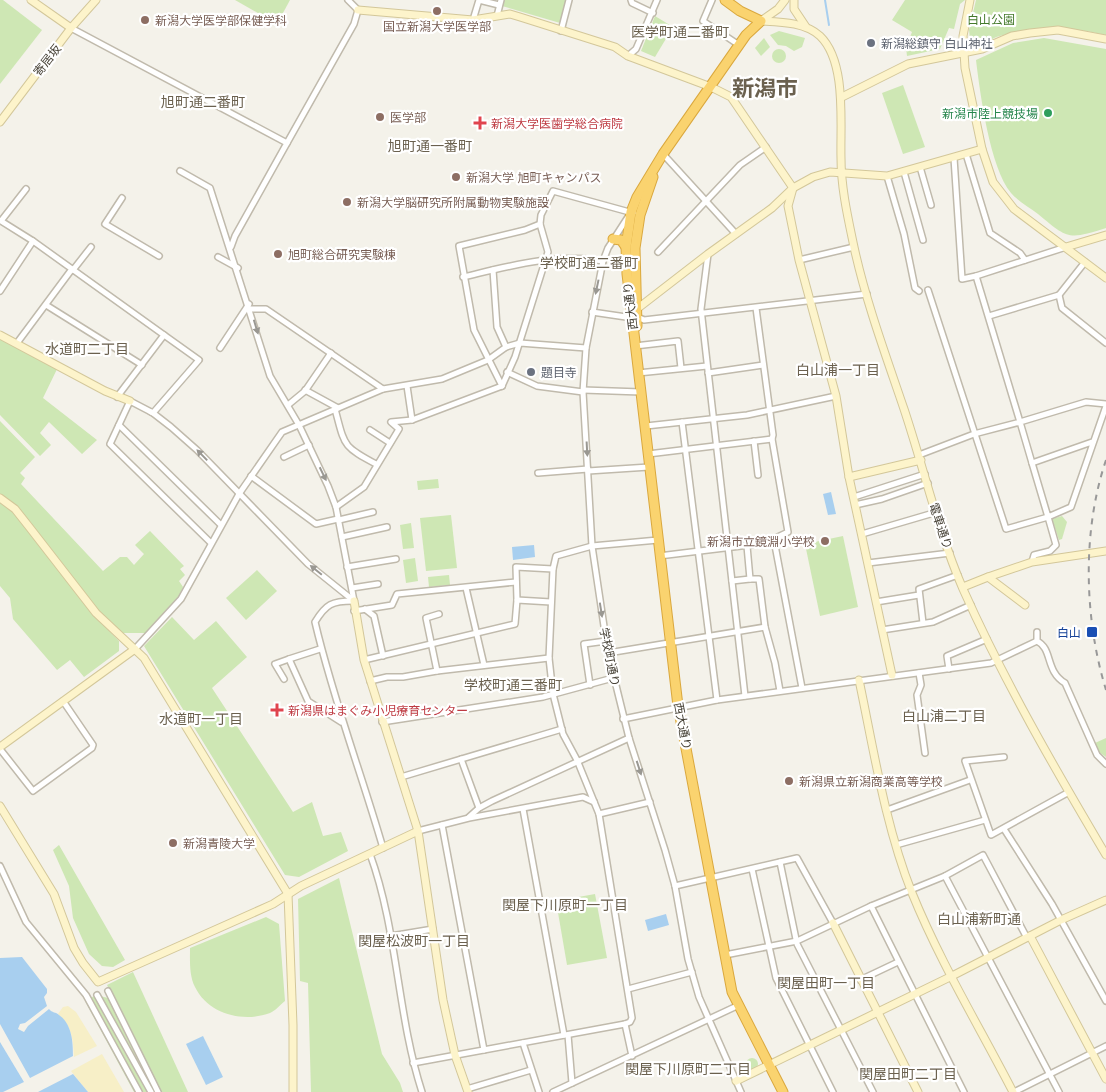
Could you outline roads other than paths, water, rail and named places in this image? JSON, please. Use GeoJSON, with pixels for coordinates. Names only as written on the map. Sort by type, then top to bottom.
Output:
{"type":"FeatureCollection","features":[{"type":"Feature","properties":{"kind":"highway"},"geometry":{"type":"LineString","coordinates":[[725,0],[740,11],[761,21]]}},
{"type":"Feature","properties":{"kind":"highway","name":"西大通り"},"geometry":{"type":"LineString","coordinates":[[635,313],[626,247],[646,180],[746,35],[761,21]]}},
{"type":"Feature","properties":{"kind":"highway","name":"西大通り"},"geometry":{"type":"LineString","coordinates":[[636,214],[635,346],[678,706],[732,992],[783,1092]]}},
{"type":"Feature","properties":{"kind":"highway"},"geometry":{"type":"LineString","coordinates":[[614,239],[621,240],[626,247]]}},
{"type":"Feature","properties":{"kind":"street"},"geometry":{"type":"LineString","coordinates":[[31,0],[71,28],[287,143]]}},
{"type":"Feature","properties":{"kind":"street","name":"寄居坂"},"geometry":{"type":"LineString","coordinates":[[0,122],[71,28],[96,0]]}},
{"type":"Feature","properties":{"kind":"street"},"geometry":{"type":"LineString","coordinates":[[348,0],[358,10],[473,20],[510,14],[615,47],[628,56],[711,87],[731,97],[793,188],[788,206],[799,260],[836,396],[854,501],[892,675]]}},
{"type":"Feature","properties":{"kind":"street"},"geometry":{"type":"LineString","coordinates":[[473,20],[478,0],[500,3],[497,16]]}},
{"type":"Feature","properties":{"kind":"street"},"geometry":{"type":"LineString","coordinates":[[561,31],[569,0]]}},
{"type":"Feature","properties":{"kind":"street"},"geometry":{"type":"LineString","coordinates":[[631,0],[632,3],[653,13]]}},
{"type":"Feature","properties":{"kind":"street"},"geometry":{"type":"LineString","coordinates":[[628,56],[636,49],[657,0]]}},
{"type":"Feature","properties":{"kind":"street"},"geometry":{"type":"LineString","coordinates":[[712,0],[703,21],[739,45]]}},
{"type":"Feature","properties":{"kind":"street"},"geometry":{"type":"LineString","coordinates":[[761,21],[778,9],[784,0]]}},
{"type":"Feature","properties":{"kind":"street"},"geometry":{"type":"LineString","coordinates":[[794,0],[794,9],[806,27]]}},
{"type":"Feature","properties":{"kind":"street"},"geometry":{"type":"LineString","coordinates":[[970,0],[964,21],[964,53],[982,149],[993,182],[1014,209],[1106,278]]}},
{"type":"Feature","properties":{"kind":"street"},"geometry":{"type":"LineString","coordinates":[[231,247],[235,236],[354,24],[358,10]]}},
{"type":"Feature","properties":{"kind":"street"},"geometry":{"type":"LineString","coordinates":[[761,21],[806,27]]}},
{"type":"Feature","properties":{"kind":"street","name":"電車通り"},"geometry":{"type":"LineString","coordinates":[[806,27],[818,34],[826,44],[842,97],[842,172],[854,247],[867,294],[950,553],[963,587],[997,660],[1069,792],[1106,855]]}},
{"type":"Feature","properties":{"kind":"street"},"geometry":{"type":"LineString","coordinates":[[842,97],[908,64],[982,49],[1012,36],[1058,30],[1106,39]]}},
{"type":"Feature","properties":{"kind":"street"},"geometry":{"type":"LineString","coordinates":[[658,252],[740,165],[766,147]]}},
{"type":"Feature","properties":{"kind":"street"},"geometry":{"type":"LineString","coordinates":[[592,312],[626,317],[635,313],[708,254],[772,208],[793,188],[813,177],[830,172],[887,176],[982,149]]}},
{"type":"Feature","properties":{"kind":"street"},"geometry":{"type":"LineString","coordinates":[[663,154],[736,234]]}},
{"type":"Feature","properties":{"kind":"street"},"geometry":{"type":"LineString","coordinates":[[966,154],[990,233],[1020,253],[1025,260]]}},
{"type":"Feature","properties":{"kind":"street"},"geometry":{"type":"LineString","coordinates":[[954,158],[962,279],[1106,235]]}},
{"type":"Feature","properties":{"kind":"street"},"geometry":{"type":"LineString","coordinates":[[920,167],[930,205]]}},
{"type":"Feature","properties":{"kind":"street"},"geometry":{"type":"LineString","coordinates":[[180,171],[210,188],[238,268],[270,376],[299,425],[336,507],[364,660],[382,722],[418,831],[443,1000],[455,1055],[467,1091],[531,1070]]}},
{"type":"Feature","properties":{"kind":"street"},"geometry":{"type":"LineString","coordinates":[[904,172],[923,240]]}},
{"type":"Feature","properties":{"kind":"street"},"geometry":{"type":"LineString","coordinates":[[887,176],[904,234],[915,288],[919,291]]}},
{"type":"Feature","properties":{"kind":"street"},"geometry":{"type":"LineString","coordinates":[[26,189],[0,221],[73,269],[200,360],[153,413]]}},
{"type":"Feature","properties":{"kind":"street"},"geometry":{"type":"LineString","coordinates":[[336,507],[364,487],[376,464],[399,429],[391,422],[412,420],[502,386],[520,343],[548,252],[540,224],[541,216],[553,191],[636,214]]}},
{"type":"Feature","properties":{"kind":"street"},"geometry":{"type":"LineString","coordinates":[[122,198],[106,224],[158,256]]}},
{"type":"Feature","properties":{"kind":"street","name":"学校町通り"},"geometry":{"type":"LineString","coordinates":[[636,214],[614,239],[603,261],[586,348],[583,391],[592,546],[608,653],[629,738],[675,886],[692,972],[708,1020],[741,1092]]}},
{"type":"Feature","properties":{"kind":"street"},"geometry":{"type":"LineString","coordinates":[[502,386],[474,330],[463,277],[459,246],[525,230],[540,224]]}},
{"type":"Feature","properties":{"kind":"street"},"geometry":{"type":"LineString","coordinates":[[0,290],[33,242]]}},
{"type":"Feature","properties":{"kind":"street"},"geometry":{"type":"LineString","coordinates":[[17,343],[91,247]]}},
{"type":"Feature","properties":{"kind":"street"},"geometry":{"type":"LineString","coordinates":[[799,260],[854,247]]}},
{"type":"Feature","properties":{"kind":"street"},"geometry":{"type":"LineString","coordinates":[[708,254],[702,315],[745,696]]}},
{"type":"Feature","properties":{"kind":"street"},"geometry":{"type":"LineString","coordinates":[[218,256],[238,268]]}},
{"type":"Feature","properties":{"kind":"street"},"geometry":{"type":"LineString","coordinates":[[463,277],[545,258],[577,257],[603,261]]}},
{"type":"Feature","properties":{"kind":"street"},"geometry":{"type":"LineString","coordinates":[[989,316],[1059,295],[1085,262]]}},
{"type":"Feature","properties":{"kind":"street"},"geometry":{"type":"LineString","coordinates":[[493,270],[497,326],[506,347]]}},
{"type":"Feature","properties":{"kind":"street"},"geometry":{"type":"LineString","coordinates":[[976,276],[1056,545],[1050,551],[1034,555],[1032,562]]}},
{"type":"Feature","properties":{"kind":"street"},"geometry":{"type":"LineString","coordinates":[[849,476],[920,457],[974,434],[1086,402],[1106,405],[1071,507],[1048,517],[1006,529],[974,434],[928,290]]}},
{"type":"Feature","properties":{"kind":"street"},"geometry":{"type":"LineString","coordinates":[[635,313],[644,320],[702,315],[867,294]]}},
{"type":"Feature","properties":{"kind":"street"},"geometry":{"type":"LineString","coordinates":[[1059,295],[1062,308],[1106,343]]}},
{"type":"Feature","properties":{"kind":"street"},"geometry":{"type":"LineString","coordinates":[[46,305],[142,365]]}},
{"type":"Feature","properties":{"kind":"street"},"geometry":{"type":"LineString","coordinates":[[220,348],[250,307]]}},
{"type":"Feature","properties":{"kind":"street"},"geometry":{"type":"LineString","coordinates":[[250,307],[266,309],[383,389]]}},
{"type":"Feature","properties":{"kind":"street"},"geometry":{"type":"LineString","coordinates":[[659,556],[747,546],[774,540],[788,532],[772,439],[756,308]]}},
{"type":"Feature","properties":{"kind":"street"},"geometry":{"type":"LineString","coordinates":[[0,335],[117,397],[130,401],[153,413],[196,450],[308,564],[354,601]]}},
{"type":"Feature","properties":{"kind":"street"},"geometry":{"type":"LineString","coordinates":[[117,397],[164,335]]}},
{"type":"Feature","properties":{"kind":"street"},"geometry":{"type":"LineString","coordinates":[[635,346],[678,342],[681,368]]}},
{"type":"Feature","properties":{"kind":"street"},"geometry":{"type":"LineString","coordinates":[[63,701],[94,745],[33,791],[0,748],[63,701],[135,649],[181,599],[239,494],[282,432],[383,389],[442,379],[488,360],[506,347],[520,343],[586,348]]}},
{"type":"Feature","properties":{"kind":"street"},"geometry":{"type":"LineString","coordinates":[[288,405],[305,390],[331,354]]}},
{"type":"Feature","properties":{"kind":"street"},"geometry":{"type":"LineString","coordinates":[[708,373],[762,365]]}},
{"type":"Feature","properties":{"kind":"street"},"geometry":{"type":"LineString","coordinates":[[638,373],[707,366]]}},
{"type":"Feature","properties":{"kind":"street"},"geometry":{"type":"LineString","coordinates":[[507,372],[537,386],[583,391],[640,392]]}},
{"type":"Feature","properties":{"kind":"street"},"geometry":{"type":"LineString","coordinates":[[407,386],[412,420]]}},
{"type":"Feature","properties":{"kind":"street"},"geometry":{"type":"LineString","coordinates":[[305,390],[337,409],[343,437],[349,450],[376,464]]}},
{"type":"Feature","properties":{"kind":"street"},"geometry":{"type":"LineString","coordinates":[[646,426],[769,410],[836,396]]}},
{"type":"Feature","properties":{"kind":"street"},"geometry":{"type":"LineString","coordinates":[[130,401],[110,444],[211,543]]}},
{"type":"Feature","properties":{"kind":"street"},"geometry":{"type":"LineString","coordinates":[[682,422],[718,700]]}},
{"type":"Feature","properties":{"kind":"street"},"geometry":{"type":"LineString","coordinates":[[119,425],[221,525]]}},
{"type":"Feature","properties":{"kind":"street"},"geometry":{"type":"LineString","coordinates":[[370,430],[390,443]]}},
{"type":"Feature","properties":{"kind":"street"},"geometry":{"type":"LineString","coordinates":[[648,454],[772,439]]}},
{"type":"Feature","properties":{"kind":"street"},"geometry":{"type":"LineString","coordinates":[[754,441],[758,475]]}},
{"type":"Feature","properties":{"kind":"street"},"geometry":{"type":"LineString","coordinates":[[1032,463],[1092,442]]}},
{"type":"Feature","properties":{"kind":"street"},"geometry":{"type":"LineString","coordinates":[[284,457],[309,445]]}},
{"type":"Feature","properties":{"kind":"street"},"geometry":{"type":"LineString","coordinates":[[538,474],[649,467]]}},
{"type":"Feature","properties":{"kind":"street"},"geometry":{"type":"LineString","coordinates":[[854,501],[925,474]]}},
{"type":"Feature","properties":{"kind":"street"},"geometry":{"type":"LineString","coordinates":[[251,476],[316,524],[373,512]]}},
{"type":"Feature","properties":{"kind":"street"},"geometry":{"type":"LineString","coordinates":[[854,501],[882,499],[928,483]]}},
{"type":"Feature","properties":{"kind":"street"},"geometry":{"type":"LineString","coordinates":[[0,498],[15,510],[96,613],[144,658],[288,894],[293,1025],[293,1092]]}},
{"type":"Feature","properties":{"kind":"street"},"geometry":{"type":"LineString","coordinates":[[862,534],[937,512]]}},
{"type":"Feature","properties":{"kind":"street"},"geometry":{"type":"LineString","coordinates":[[342,537],[386,527]]}},
{"type":"Feature","properties":{"kind":"street"},"geometry":{"type":"LineString","coordinates":[[413,1063],[624,1024],[630,1022],[632,1018],[599,814],[562,728],[553,694],[549,658],[551,602],[553,569],[556,556],[592,546],[658,540]]}},
{"type":"Feature","properties":{"kind":"street"},"geometry":{"type":"LineString","coordinates":[[774,540],[802,688]]}},
{"type":"Feature","properties":{"kind":"street"},"geometry":{"type":"LineString","coordinates":[[747,546],[750,579]]}},
{"type":"Feature","properties":{"kind":"street"},"geometry":{"type":"LineString","coordinates":[[963,587],[1032,562],[1106,551]]}},
{"type":"Feature","properties":{"kind":"street"},"geometry":{"type":"LineString","coordinates":[[868,563],[950,553]]}},
{"type":"Feature","properties":{"kind":"street"},"geometry":{"type":"LineString","coordinates":[[347,567],[396,559]]}},
{"type":"Feature","properties":{"kind":"street"},"geometry":{"type":"LineString","coordinates":[[364,660],[515,624],[517,600],[516,567],[553,569]]}},
{"type":"Feature","properties":{"kind":"street"},"geometry":{"type":"LineString","coordinates":[[923,624],[919,589],[958,575]]}},
{"type":"Feature","properties":{"kind":"street"},"geometry":{"type":"LineString","coordinates":[[988,577],[1026,605]]}},
{"type":"Feature","properties":{"kind":"street"},"geometry":{"type":"LineString","coordinates":[[732,581],[759,579],[765,627],[775,662],[780,691]]}},
{"type":"Feature","properties":{"kind":"street"},"geometry":{"type":"LineString","coordinates":[[354,611],[392,605],[398,594],[516,582]]}},
{"type":"Feature","properties":{"kind":"street"},"geometry":{"type":"LineString","coordinates":[[352,588],[378,584]]}},
{"type":"Feature","properties":{"kind":"street"},"geometry":{"type":"LineString","coordinates":[[466,588],[484,665]]}},
{"type":"Feature","properties":{"kind":"street"},"geometry":{"type":"LineString","coordinates":[[876,602],[919,595]]}},
{"type":"Feature","properties":{"kind":"street"},"geometry":{"type":"LineString","coordinates":[[517,600],[551,602]]}},
{"type":"Feature","properties":{"kind":"street"},"geometry":{"type":"LineString","coordinates":[[354,601],[340,601],[325,607],[315,622],[320,649],[341,723],[383,848]]}},
{"type":"Feature","properties":{"kind":"street"},"geometry":{"type":"LineString","coordinates":[[882,630],[933,622],[971,605]]}},
{"type":"Feature","properties":{"kind":"street"},"geometry":{"type":"LineString","coordinates":[[365,609],[374,616],[384,656]]}},
{"type":"Feature","properties":{"kind":"street"},"geometry":{"type":"LineString","coordinates":[[437,671],[426,618],[439,614]]}},
{"type":"Feature","properties":{"kind":"street"},"geometry":{"type":"LineString","coordinates":[[608,653],[765,627]]}},
{"type":"Feature","properties":{"kind":"street"},"geometry":{"type":"LineString","coordinates":[[1037,632],[1037,641],[1045,649],[1055,677],[1065,683],[1097,754],[1106,764]]}},
{"type":"Feature","properties":{"kind":"street"},"geometry":{"type":"LineString","coordinates":[[949,669],[947,656],[987,639]]}},
{"type":"Feature","properties":{"kind":"street"},"geometry":{"type":"LineString","coordinates":[[590,685],[584,644],[606,641]]}},
{"type":"Feature","properties":{"kind":"street"},"geometry":{"type":"LineString","coordinates":[[624,719],[678,706],[892,675],[991,663],[1037,641]]}},
{"type":"Feature","properties":{"kind":"street"},"geometry":{"type":"LineString","coordinates":[[284,679],[275,664],[320,649]]}},
{"type":"Feature","properties":{"kind":"street"},"geometry":{"type":"LineString","coordinates":[[370,681],[549,658]]}},
{"type":"Feature","properties":{"kind":"street"},"geometry":{"type":"LineString","coordinates":[[288,659],[308,701],[341,723]]}},
{"type":"Feature","properties":{"kind":"street"},"geometry":{"type":"LineString","coordinates":[[919,673],[921,686],[917,695],[925,753]]}},
{"type":"Feature","properties":{"kind":"street"},"geometry":{"type":"LineString","coordinates":[[382,722],[553,694],[614,678]]}},
{"type":"Feature","properties":{"kind":"street"},"geometry":{"type":"LineString","coordinates":[[860,680],[887,810],[896,845],[911,889],[930,934],[1014,1092],[1106,1046]]}},
{"type":"Feature","properties":{"kind":"street"},"geometry":{"type":"LineString","coordinates":[[401,777],[562,728]]}},
{"type":"Feature","properties":{"kind":"street"},"geometry":{"type":"LineString","coordinates":[[469,818],[479,808],[577,760],[629,738]]}},
{"type":"Feature","properties":{"kind":"street"},"geometry":{"type":"LineString","coordinates":[[1004,757],[965,761],[970,780],[991,835],[1069,792]]}},
{"type":"Feature","properties":{"kind":"street"},"geometry":{"type":"LineString","coordinates":[[461,759],[479,808]]}},
{"type":"Feature","properties":{"kind":"street"},"geometry":{"type":"LineString","coordinates":[[887,810],[970,780]]}},
{"type":"Feature","properties":{"kind":"street"},"geometry":{"type":"LineString","coordinates":[[0,806],[54,894],[83,963],[98,982],[273,904],[288,894],[418,831],[469,818],[583,797],[594,802]]}},
{"type":"Feature","properties":{"kind":"street"},"geometry":{"type":"LineString","coordinates":[[599,814],[650,802]]}},
{"type":"Feature","properties":{"kind":"street"},"geometry":{"type":"LineString","coordinates":[[523,809],[566,1035],[572,1083]]}},
{"type":"Feature","properties":{"kind":"street"},"geometry":{"type":"LineString","coordinates":[[896,845],[985,820]]}},
{"type":"Feature","properties":{"kind":"street"},"geometry":{"type":"LineString","coordinates":[[442,825],[484,1050]]}},
{"type":"Feature","properties":{"kind":"street"},"geometry":{"type":"LineString","coordinates":[[1004,829],[1061,920],[1106,1001]]}},
{"type":"Feature","properties":{"kind":"street"},"geometry":{"type":"LineString","coordinates":[[370,854],[391,936],[413,1063],[422,1092]]}},
{"type":"Feature","properties":{"kind":"street"},"geometry":{"type":"LineString","coordinates":[[725,955],[797,941],[871,906],[945,876],[983,855],[1106,1079]]}},
{"type":"Feature","properties":{"kind":"street"},"geometry":{"type":"LineString","coordinates":[[675,886],[797,858],[833,923],[918,1092]]}},
{"type":"Feature","properties":{"kind":"street"},"geometry":{"type":"LineString","coordinates":[[780,862],[797,941],[873,1092]]}},
{"type":"Feature","properties":{"kind":"street"},"geometry":{"type":"LineString","coordinates":[[0,866],[26,922],[86,995],[139,1092]]}},
{"type":"Feature","properties":{"kind":"street"},"geometry":{"type":"LineString","coordinates":[[752,869],[776,978],[833,1092]]}},
{"type":"Feature","properties":{"kind":"street"},"geometry":{"type":"LineString","coordinates":[[945,876],[1059,1092]]}},
{"type":"Feature","properties":{"kind":"street"},"geometry":{"type":"LineString","coordinates":[[736,1081],[915,995],[1061,920],[1106,900]]}},
{"type":"Feature","properties":{"kind":"street"},"geometry":{"type":"LineString","coordinates":[[871,906],[964,1092]]}},
{"type":"Feature","properties":{"kind":"street"},"geometry":{"type":"LineString","coordinates":[[391,936],[433,929]]}},
{"type":"Feature","properties":{"kind":"street"},"geometry":{"type":"LineString","coordinates":[[860,980],[898,962]]}},
{"type":"Feature","properties":{"kind":"street"},"geometry":{"type":"LineString","coordinates":[[628,988],[692,972]]}},
{"type":"Feature","properties":{"kind":"street"},"geometry":{"type":"LineString","coordinates":[[108,991],[158,1092]]}},
{"type":"Feature","properties":{"kind":"street"},"geometry":{"type":"LineString","coordinates":[[97,995],[151,1092]]}},
{"type":"Feature","properties":{"kind":"street"},"geometry":{"type":"LineString","coordinates":[[553,1092],[739,1005]]}},
{"type":"Feature","properties":{"kind":"street"},"geometry":{"type":"LineString","coordinates":[[624,1024],[632,1056]]}},
{"type":"Feature","properties":{"kind":"street"},"geometry":{"type":"LineString","coordinates":[[523,1043],[539,1092]]}},
{"type":"Feature","properties":{"kind":"water"},"geometry":{"type":"Polygon","coordinates":[[[831,492],[836,514],[828,515],[823,494],[831,492]]]}},
{"type":"Feature","properties":{"kind":"water"},"geometry":{"type":"Polygon","coordinates":[[[534,545],[535,557],[513,560],[512,547],[534,545]]]}},
{"type":"Feature","properties":{"kind":"water"},"geometry":{"type":"Polygon","coordinates":[[[666,914],[669,925],[648,931],[645,920],[666,914]]]}},
{"type":"Feature","properties":{"kind":"water"},"geometry":{"type":"Polygon","coordinates":[[[22,957],[47,989],[44,997],[47,1006],[25,1023],[20,1024],[18,1029],[24,1032],[28,1026],[49,1009],[58,1014],[67,1023],[73,1045],[73,1056],[30,1078],[0,1024],[0,958],[22,957]]]}},
{"type":"Feature","properties":{"kind":"water"},"geometry":{"type":"Polygon","coordinates":[[[203,1036],[223,1077],[206,1085],[186,1044],[203,1036]]]}},
{"type":"Feature","properties":{"kind":"water"},"geometry":{"type":"Polygon","coordinates":[[[0,1042],[24,1082],[3,1092],[0,1092],[0,1042]]]}},
{"type":"Feature","properties":{"kind":"water"},"geometry":{"type":"Polygon","coordinates":[[[73,1074],[88,1092],[38,1092],[73,1074]]]}},
{"type":"Feature","properties":{"kind":"waterway"},"geometry":{"type":"LineString","coordinates":[[825,0],[829,25]]}},
{"type":"Feature","properties":{"kind":"railway"},"geometry":{"type":"LineString","coordinates":[[1106,460],[1098,487],[1093,516],[1089,575],[1093,634],[1106,690]]}},
{"type":"Feature","properties":{"kind":"place","name":"国立新潟大学医学部"},"geometry":{"type":"Point","coordinates":[437,11]}},
{"type":"Feature","properties":{"kind":"place","name":"新潟大学医学部保健学科"},"geometry":{"type":"Point","coordinates":[145,20]}},
{"type":"Feature","properties":{"kind":"place","name":"新潟総鎮守 白山神社"},"geometry":{"type":"Point","coordinates":[871,43]}},
{"type":"Feature","properties":{"kind":"place","name":"新潟市陸上競技場"},"geometry":{"type":"Point","coordinates":[1048,113]}},
{"type":"Feature","properties":{"kind":"place","name":"医学部"},"geometry":{"type":"Point","coordinates":[380,117]}},
{"type":"Feature","properties":{"kind":"place","name":"新潟大学医歯学総合病院"},"geometry":{"type":"Point","coordinates":[480,123]}},
{"type":"Feature","properties":{"kind":"place","name":"新潟大学 旭町キャンパス"},"geometry":{"type":"Point","coordinates":[456,177]}},
{"type":"Feature","properties":{"kind":"place","name":"新潟大学脳研究所附属動物実験施設"},"geometry":{"type":"Point","coordinates":[347,202]}},
{"type":"Feature","properties":{"kind":"place","name":"旭町総合研究実験棟"},"geometry":{"type":"Point","coordinates":[278,254]}},
{"type":"Feature","properties":{"kind":"place","name":"題目寺"},"geometry":{"type":"Point","coordinates":[531,372]}},
{"type":"Feature","properties":{"kind":"place","name":"新潟市立鏡淵小学校"},"geometry":{"type":"Point","coordinates":[825,541]}},
{"type":"Feature","properties":{"kind":"place","name":"白山"},"geometry":{"type":"Point","coordinates":[1092,632]}},
{"type":"Feature","properties":{"kind":"place","name":"新潟県はまぐみ小児療育センター"},"geometry":{"type":"Point","coordinates":[277,710]}},
{"type":"Feature","properties":{"kind":"place","name":"新潟県立新潟商業高等学校"},"geometry":{"type":"Point","coordinates":[789,781]}},
{"type":"Feature","properties":{"kind":"place","name":"新潟青陵大学"},"geometry":{"type":"Point","coordinates":[173,843]}},
{"type":"Feature","properties":{"kind":"district","name":"医学町通二番町"},"geometry":{"type":"Point","coordinates":[680,31]}},
{"type":"Feature","properties":{"kind":"district","name":"新潟市"},"geometry":{"type":"Point","coordinates":[765,88]}},
{"type":"Feature","properties":{"kind":"district","name":"旭町通二番町"},"geometry":{"type":"Point","coordinates":[203,101]}},
{"type":"Feature","properties":{"kind":"district","name":"旭町通一番町"},"geometry":{"type":"Point","coordinates":[430,145]}},
{"type":"Feature","properties":{"kind":"district","name":"学校町通二番町"},"geometry":{"type":"Point","coordinates":[589,262]}},
{"type":"Feature","properties":{"kind":"district","name":"水道町二丁目"},"geometry":{"type":"Point","coordinates":[87,348]}},
{"type":"Feature","properties":{"kind":"district","name":"白山浦一丁目"},"geometry":{"type":"Point","coordinates":[838,369]}},
{"type":"Feature","properties":{"kind":"district","name":"学校町通三番町"},"geometry":{"type":"Point","coordinates":[513,684]}},
{"type":"Feature","properties":{"kind":"district","name":"白山浦二丁目"},"geometry":{"type":"Point","coordinates":[944,715]}},
{"type":"Feature","properties":{"kind":"district","name":"水道町一丁目"},"geometry":{"type":"Point","coordinates":[201,718]}},
{"type":"Feature","properties":{"kind":"district","name":"関屋下川原町一丁目"},"geometry":{"type":"Point","coordinates":[565,904]}},
{"type":"Feature","properties":{"kind":"district","name":"白山浦新町通"},"geometry":{"type":"Point","coordinates":[979,918]}},
{"type":"Feature","properties":{"kind":"district","name":"関屋松波町一丁目"},"geometry":{"type":"Point","coordinates":[414,940]}},
{"type":"Feature","properties":{"kind":"district","name":"関屋田町一丁目"},"geometry":{"type":"Point","coordinates":[826,982]}},
{"type":"Feature","properties":{"kind":"district","name":"関屋下川原町二丁目"},"geometry":{"type":"Point","coordinates":[688,1068]}},
{"type":"Feature","properties":{"kind":"district","name":"関屋田町二丁目"},"geometry":{"type":"Point","coordinates":[908,1073]}},
{"type":"Feature","properties":{"kind":"park label","name":"白山公園"},"geometry":{"type":"Point","coordinates":[991,19]}}]}
